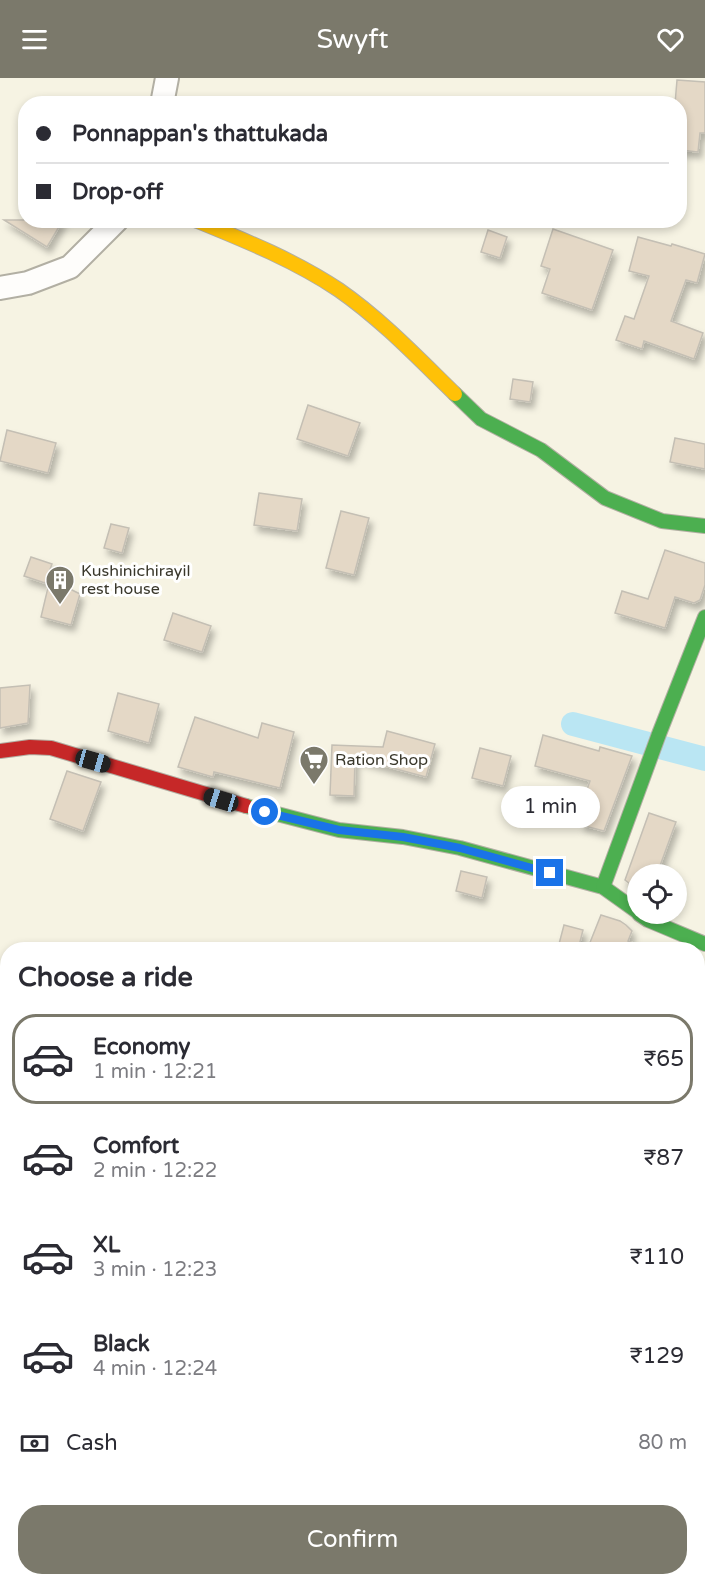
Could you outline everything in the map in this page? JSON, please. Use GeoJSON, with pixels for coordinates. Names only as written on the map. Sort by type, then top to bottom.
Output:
{"type":"FeatureCollection","features":[{"type":"Feature","properties":{"kind":"street"},"geometry":{"type":"LineString","coordinates":[[164,96],[167,78]]}},
{"type":"Feature","properties":{"kind":"street"},"geometry":{"type":"LineString","coordinates":[[0,288],[28,283],[70,267],[109,228]]}},
{"type":"Feature","properties":{"kind":"street"},"geometry":{"type":"LineString","coordinates":[[214,228],[272,252],[338,290],[385,326],[481,419],[541,450],[605,498],[662,521],[705,526]]}},
{"type":"Feature","properties":{"kind":"street"},"geometry":{"type":"LineString","coordinates":[[603,887],[705,617]]}},
{"type":"Feature","properties":{"kind":"street"},"geometry":{"type":"LineString","coordinates":[[0,751],[30,747],[51,748],[287,818],[339,830],[403,837],[460,848],[603,887],[627,905]]}},
{"type":"Feature","properties":{"kind":"street"},"geometry":{"type":"LineString","coordinates":[[658,924],[700,942]]}},
{"type":"Feature","properties":{"kind":"building"},"geometry":{"type":"Polygon","coordinates":[[[677,80],[705,82],[705,133],[700,133],[698,152],[687,151],[687,96],[676,96],[677,80]]]}},
{"type":"Feature","properties":{"kind":"building"},"geometry":{"type":"Polygon","coordinates":[[[4,220],[18,220],[18,228],[58,228],[47,247],[4,220]]]}},
{"type":"Feature","properties":{"kind":"building"},"geometry":{"type":"Polygon","coordinates":[[[553,229],[613,250],[592,310],[542,293],[550,269],[541,266],[553,229]]]}},
{"type":"Feature","properties":{"kind":"building"},"geometry":{"type":"Polygon","coordinates":[[[488,230],[507,237],[500,258],[481,252],[488,230]]]}},
{"type":"Feature","properties":{"kind":"building"},"geometry":{"type":"Polygon","coordinates":[[[638,237],[705,254],[697,283],[686,280],[671,321],[703,333],[694,359],[644,341],[642,349],[616,340],[625,316],[634,319],[649,276],[629,271],[638,237]]]}},
{"type":"Feature","properties":{"kind":"building"},"geometry":{"type":"Polygon","coordinates":[[[513,379],[533,382],[530,402],[510,399],[513,379]]]}},
{"type":"Feature","properties":{"kind":"building"},"geometry":{"type":"Polygon","coordinates":[[[308,405],[360,423],[348,456],[297,439],[308,405]]]}},
{"type":"Feature","properties":{"kind":"building"},"geometry":{"type":"Polygon","coordinates":[[[7,430],[56,443],[48,473],[0,461],[7,430]]]}},
{"type":"Feature","properties":{"kind":"building"},"geometry":{"type":"Polygon","coordinates":[[[675,438],[705,444],[705,469],[670,462],[675,438]]]}},
{"type":"Feature","properties":{"kind":"building"},"geometry":{"type":"Polygon","coordinates":[[[259,493],[302,499],[297,531],[254,525],[259,493]]]}},
{"type":"Feature","properties":{"kind":"building"},"geometry":{"type":"Polygon","coordinates":[[[341,511],[369,518],[354,575],[326,568],[341,511]]]}},
{"type":"Feature","properties":{"kind":"building"},"geometry":{"type":"Polygon","coordinates":[[[111,524],[129,528],[122,553],[104,548],[111,524]]]}},
{"type":"Feature","properties":{"kind":"building"},"geometry":{"type":"Polygon","coordinates":[[[665,550],[705,563],[705,585],[700,600],[694,603],[675,597],[665,628],[615,613],[622,591],[648,599],[665,550]]]}},
{"type":"Feature","properties":{"kind":"building"},"geometry":{"type":"Polygon","coordinates":[[[31,557],[52,564],[45,583],[24,576],[31,557]]]}},
{"type":"Feature","properties":{"kind":"building","name":"Kushinichirayil rest house"},"geometry":{"type":"Polygon","coordinates":[[[50,579],[80,594],[71,625],[41,617],[50,579]]]}},
{"type":"Feature","properties":{"kind":"building"},"geometry":{"type":"Polygon","coordinates":[[[173,613],[211,626],[202,652],[164,640],[173,613]]]}},
{"type":"Feature","properties":{"kind":"building"},"geometry":{"type":"Polygon","coordinates":[[[30,685],[28,723],[0,728],[0,688],[30,685]]]}},
{"type":"Feature","properties":{"kind":"building"},"geometry":{"type":"Polygon","coordinates":[[[118,693],[159,704],[149,743],[108,731],[118,693]]]}},
{"type":"Feature","properties":{"kind":"building"},"geometry":{"type":"Polygon","coordinates":[[[195,717],[258,738],[262,723],[294,732],[280,788],[214,772],[213,777],[178,767],[195,717]]]}},
{"type":"Feature","properties":{"kind":"building"},"geometry":{"type":"Polygon","coordinates":[[[387,731],[435,744],[426,777],[355,758],[354,796],[330,795],[332,745],[383,747],[387,731]]]}},
{"type":"Feature","properties":{"kind":"building"},"geometry":{"type":"Polygon","coordinates":[[[543,735],[599,751],[600,747],[632,756],[604,831],[581,825],[588,801],[584,798],[590,781],[535,766],[543,735]]]}},
{"type":"Feature","properties":{"kind":"building"},"geometry":{"type":"Polygon","coordinates":[[[480,748],[511,756],[503,786],[472,778],[480,748]]]}},
{"type":"Feature","properties":{"kind":"building"},"geometry":{"type":"Polygon","coordinates":[[[67,771],[101,782],[83,831],[50,819],[67,771]]]}},
{"type":"Feature","properties":{"kind":"building"},"geometry":{"type":"Polygon","coordinates":[[[649,813],[676,822],[661,864],[631,864],[649,813]]]}},
{"type":"Feature","properties":{"kind":"building"},"geometry":{"type":"Polygon","coordinates":[[[461,871],[487,877],[482,898],[456,891],[461,871]]]}},
{"type":"Feature","properties":{"kind":"building"},"geometry":{"type":"Polygon","coordinates":[[[601,915],[620,921],[632,931],[628,941],[631,942],[590,942],[601,915]]]}},
{"type":"Feature","properties":{"kind":"building"},"geometry":{"type":"Polygon","coordinates":[[[564,925],[583,930],[580,942],[560,942],[564,925]]]}},
{"type":"Feature","properties":{"kind":"waterway"},"geometry":{"type":"LineString","coordinates":[[573,724],[705,759]]}},
{"type":"Feature","properties":{"kind":"traffic: fast"},"geometry":{"type":"LineString","coordinates":[[455,394],[481,419],[541,450],[605,498],[662,521],[705,526]]}},
{"type":"Feature","properties":{"kind":"traffic: fast"},"geometry":{"type":"LineString","coordinates":[[603,887],[705,617]]}},
{"type":"Feature","properties":{"kind":"traffic: fast"},"geometry":{"type":"LineString","coordinates":[[246,806],[339,830],[403,837],[460,848],[603,887],[627,904]]}},
{"type":"Feature","properties":{"kind":"traffic: fast"},"geometry":{"type":"LineString","coordinates":[[658,924],[700,942]]}},
{"type":"Feature","properties":{"kind":"traffic: slow"},"geometry":{"type":"LineString","coordinates":[[214,228],[287,260],[339,290],[385,327],[455,394]]}},
{"type":"Feature","properties":{"kind":"traffic: jam"},"geometry":{"type":"LineString","coordinates":[[0,751],[30,747],[51,748],[246,806]]}},
{"type":"Feature","properties":{"kind":"place","name":"Kushinichirayil rest house"},"geometry":{"type":"Point","coordinates":[60,606]}},
{"type":"Feature","properties":{"kind":"place","name":"Ration Shop"},"geometry":{"type":"Point","coordinates":[314,786]}},
{"type":"Feature","properties":{"kind":"route"},"geometry":{"type":"LineString","coordinates":[[265,812],[339,830],[403,837],[460,848],[550,873]]}}]}
